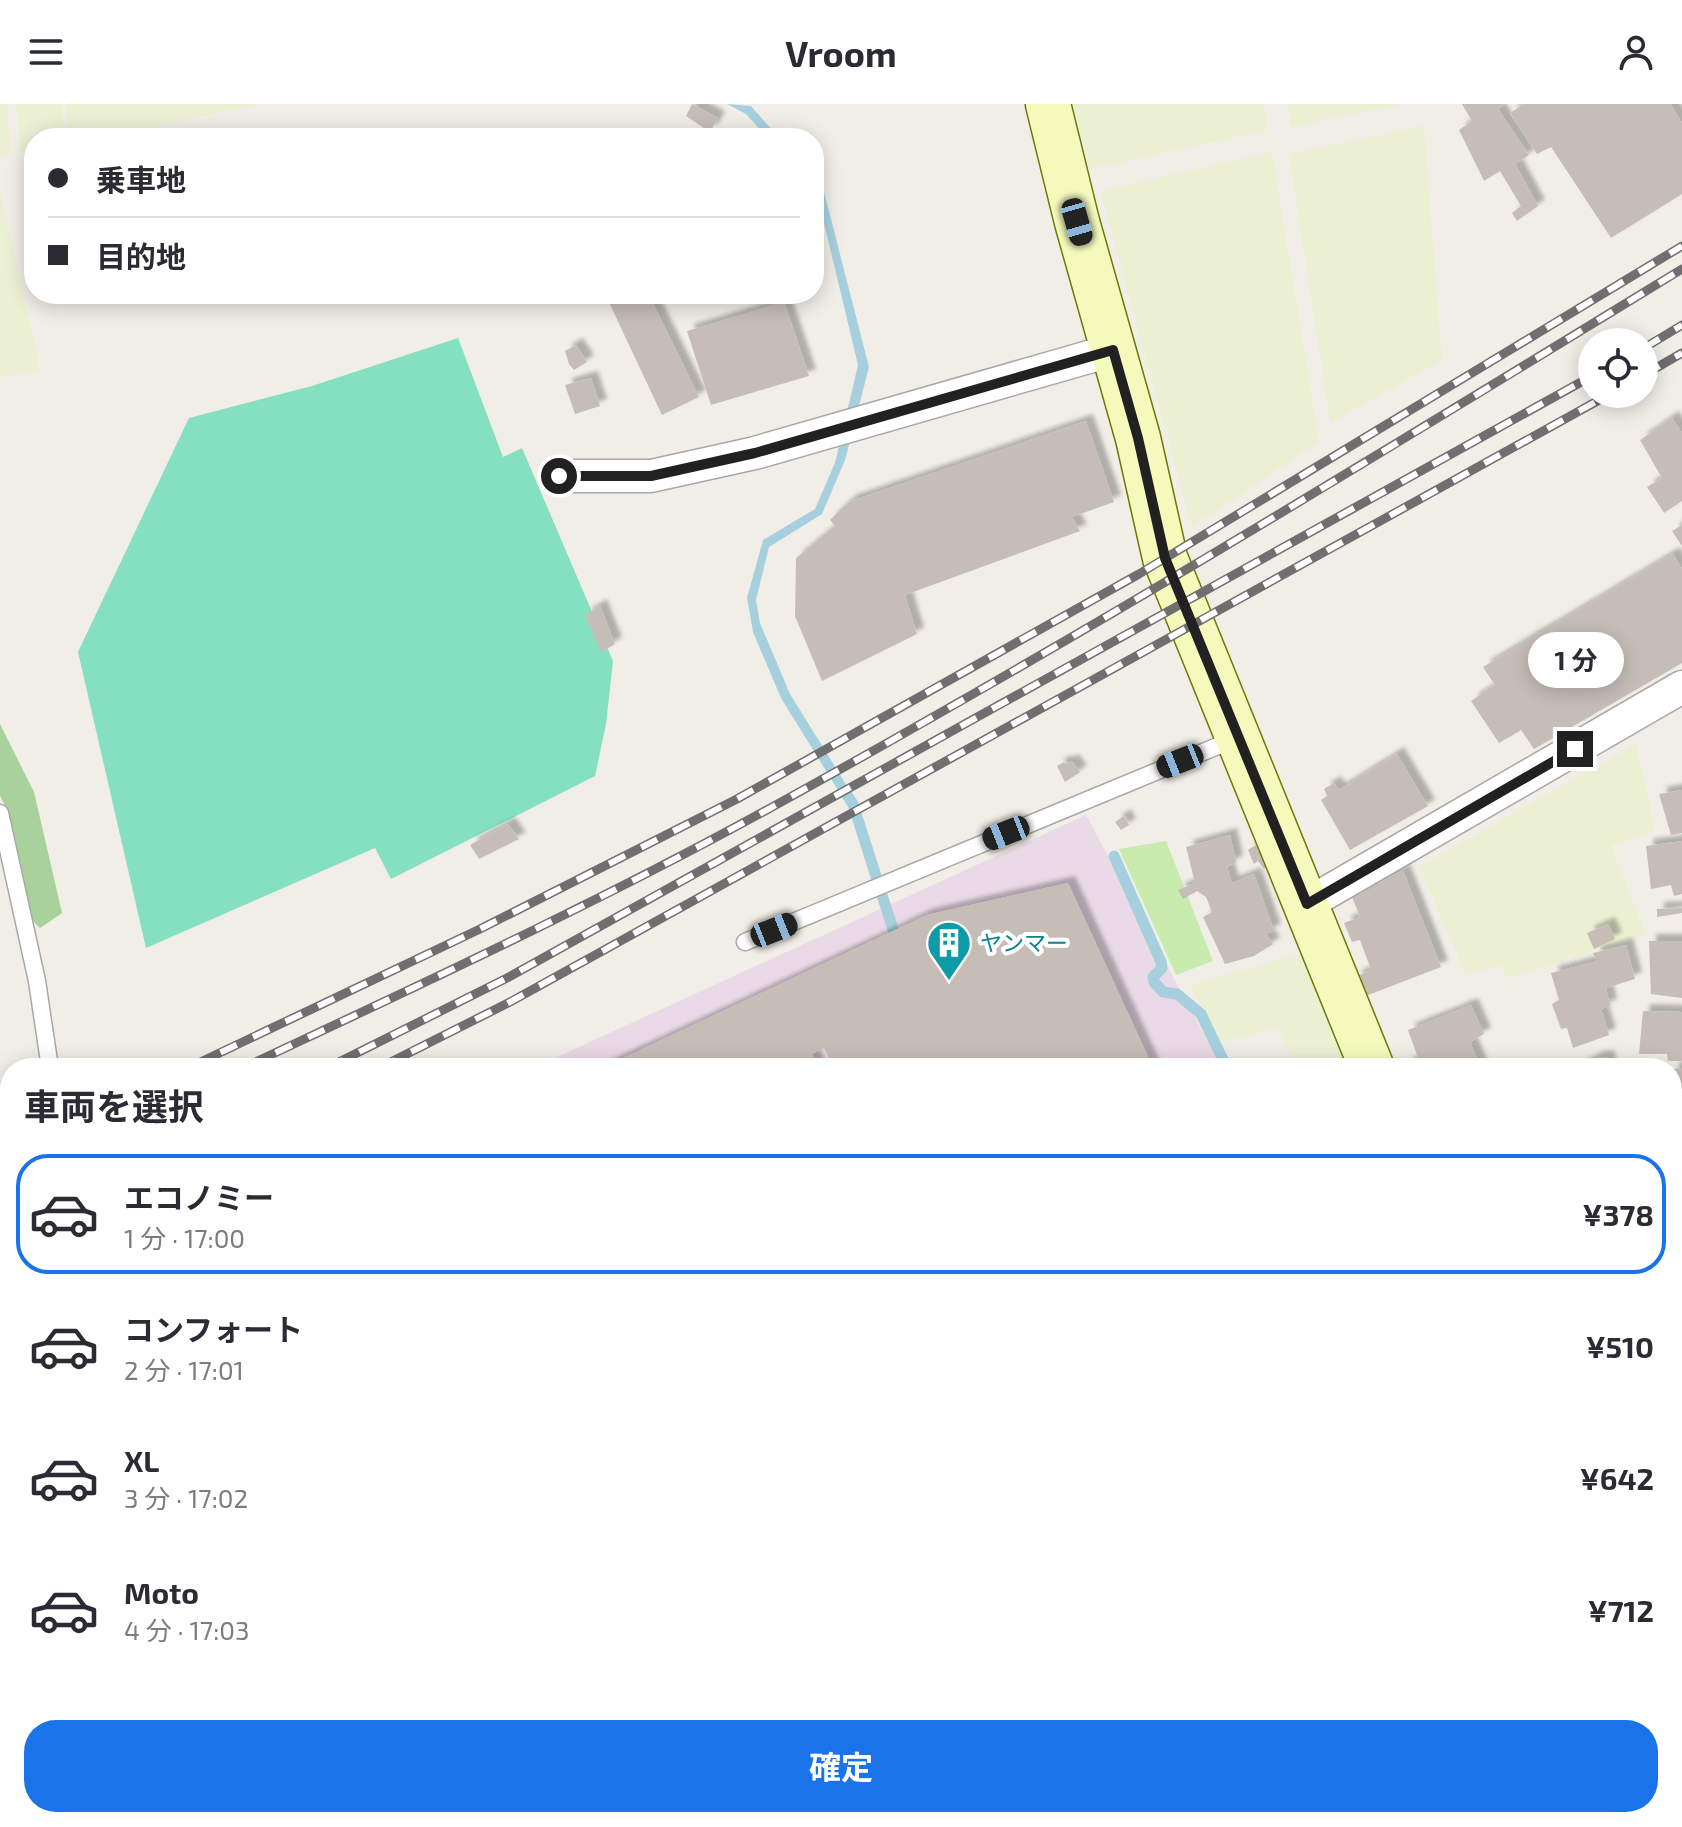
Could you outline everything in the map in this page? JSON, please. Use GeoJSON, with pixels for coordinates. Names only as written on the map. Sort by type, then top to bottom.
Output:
{"type":"FeatureCollection","features":[{"type":"Feature","properties":{"kind":"street"},"geometry":{"type":"LineString","coordinates":[[1048,104],[1077,222],[1138,438],[1165,558],[1368,1058]]}},
{"type":"Feature","properties":{"kind":"street"},"geometry":{"type":"LineString","coordinates":[[559,476],[651,476],[755,453],[1113,350]]}},
{"type":"Feature","properties":{"kind":"street"},"geometry":{"type":"LineString","coordinates":[[1307,904],[1682,687]]}},
{"type":"Feature","properties":{"kind":"lane"},"geometry":{"type":"LineString","coordinates":[[745,942],[1238,737]]}},
{"type":"Feature","properties":{"kind":"lane"},"geometry":{"type":"LineString","coordinates":[[0,813],[37,981],[49,1058]]}},
{"type":"Feature","properties":{"kind":"shaded area","name":"ヤンマー"},"geometry":{"type":"Polygon","coordinates":[[[1086,815],[1217,1058],[555,1058],[1086,815]]]}},
{"type":"Feature","properties":{"kind":"green space"},"geometry":{"type":"Polygon","coordinates":[[[0,104],[7,104],[11,154],[0,155],[0,104]]]}},
{"type":"Feature","properties":{"kind":"green space"},"geometry":{"type":"Polygon","coordinates":[[[16,104],[61,104],[64,128],[24,128],[24,152],[20,153],[16,104]]]}},
{"type":"Feature","properties":{"kind":"green space"},"geometry":{"type":"Polygon","coordinates":[[[65,104],[260,104],[148,128],[67,128],[65,104]]]}},
{"type":"Feature","properties":{"kind":"green space"},"geometry":{"type":"Polygon","coordinates":[[[1074,104],[1263,104],[1268,130],[1089,169],[1074,104]]]}},
{"type":"Feature","properties":{"kind":"green space"},"geometry":{"type":"Polygon","coordinates":[[[1287,104],[1402,104],[1291,127],[1287,104]]]}},
{"type":"Feature","properties":{"kind":"green space"},"geometry":{"type":"Polygon","coordinates":[[[1424,126],[1442,360],[1330,423],[1289,154],[1424,126]]]}},
{"type":"Feature","properties":{"kind":"green space"},"geometry":{"type":"Polygon","coordinates":[[[1272,152],[1319,442],[1192,527],[1100,191],[1272,152]]]}},
{"type":"Feature","properties":{"kind":"green space"},"geometry":{"type":"Polygon","coordinates":[[[0,192],[40,369],[0,378],[0,192]]]}},
{"type":"Feature","properties":{"kind":"green space"},"geometry":{"type":"Polygon","coordinates":[[[458,338],[503,457],[522,448],[613,661],[606,724],[595,776],[391,879],[375,848],[146,948],[78,652],[189,418],[312,386],[458,338]]]}},
{"type":"Feature","properties":{"kind":"green space"},"geometry":{"type":"Polygon","coordinates":[[[0,724],[34,792],[62,913],[40,928],[33,921],[7,809],[0,796],[0,724]]]}},
{"type":"Feature","properties":{"kind":"green space"},"geometry":{"type":"Polygon","coordinates":[[[1636,744],[1655,831],[1611,846],[1646,935],[1508,978],[1501,966],[1465,973],[1419,867],[1636,744]]]}},
{"type":"Feature","properties":{"kind":"green space"},"geometry":{"type":"Polygon","coordinates":[[[1166,841],[1213,961],[1176,975],[1119,849],[1166,841]]]}},
{"type":"Feature","properties":{"kind":"green space"},"geometry":{"type":"Polygon","coordinates":[[[1303,953],[1347,1058],[1292,1058],[1278,1028],[1222,1042],[1190,985],[1303,953]]]}},
{"type":"Feature","properties":{"kind":"water"},"geometry":{"type":"Polygon","coordinates":[[[727,104],[751,106],[770,128],[759,128],[746,114],[727,104]]]}},
{"type":"Feature","properties":{"kind":"water"},"geometry":{"type":"Polygon","coordinates":[[[824,192],[869,367],[845,460],[822,514],[769,547],[756,600],[760,623],[790,694],[857,802],[849,808],[781,698],[753,632],[747,598],[763,540],[815,509],[835,463],[858,365],[824,223],[824,192]]]}},
{"type":"Feature","properties":{"kind":"building"},"geometry":{"type":"Polygon","coordinates":[[[692,104],[718,118],[712,128],[704,128],[686,116],[692,104]]]}},
{"type":"Feature","properties":{"kind":"building"},"geometry":{"type":"Polygon","coordinates":[[[1462,104],[1505,104],[1498,109],[1529,155],[1515,164],[1538,206],[1517,221],[1512,213],[1521,206],[1500,171],[1484,181],[1459,130],[1472,121],[1462,104]]]}},
{"type":"Feature","properties":{"kind":"building"},"geometry":{"type":"Polygon","coordinates":[[[1524,104],[1670,104],[1682,123],[1682,194],[1611,238],[1551,147],[1537,154],[1510,113],[1524,104]]]}},
{"type":"Feature","properties":{"kind":"building"},"geometry":{"type":"Polygon","coordinates":[[[610,304],[653,304],[699,397],[662,415],[610,304]]]}},
{"type":"Feature","properties":{"kind":"building"},"geometry":{"type":"Polygon","coordinates":[[[785,304],[809,376],[711,405],[687,331],[785,304]]]}},
{"type":"Feature","properties":{"kind":"building"},"geometry":{"type":"Polygon","coordinates":[[[576,345],[587,362],[574,370],[565,351],[576,345]]]}},
{"type":"Feature","properties":{"kind":"building"},"geometry":{"type":"Polygon","coordinates":[[[591,378],[600,406],[575,414],[565,385],[591,378]]]}},
{"type":"Feature","properties":{"kind":"building"},"geometry":{"type":"Polygon","coordinates":[[[1672,418],[1682,433],[1682,501],[1664,513],[1647,487],[1662,478],[1640,440],[1672,418]]]}},
{"type":"Feature","properties":{"kind":"building"},"geometry":{"type":"Polygon","coordinates":[[[1086,421],[1114,502],[1072,517],[1080,531],[905,595],[917,634],[822,681],[795,616],[796,558],[835,526],[830,520],[841,509],[851,501],[1086,421]]]}},
{"type":"Feature","properties":{"kind":"building"},"geometry":{"type":"Polygon","coordinates":[[[1682,525],[1682,546],[1672,531],[1682,525]]]}},
{"type":"Feature","properties":{"kind":"building"},"geometry":{"type":"Polygon","coordinates":[[[1673,554],[1682,569],[1682,663],[1534,749],[1521,730],[1499,743],[1471,701],[1495,685],[1483,667],[1673,554]]]}},
{"type":"Feature","properties":{"kind":"building"},"geometry":{"type":"Polygon","coordinates":[[[600,606],[615,644],[601,652],[585,615],[600,606]]]}},
{"type":"Feature","properties":{"kind":"building"},"geometry":{"type":"Polygon","coordinates":[[[1397,754],[1428,806],[1350,850],[1321,800],[1327,796],[1324,789],[1334,783],[1339,790],[1397,754]]]}},
{"type":"Feature","properties":{"kind":"building"},"geometry":{"type":"Polygon","coordinates":[[[1072,761],[1080,772],[1065,782],[1057,766],[1072,761]]]}},
{"type":"Feature","properties":{"kind":"building"},"geometry":{"type":"Polygon","coordinates":[[[1682,790],[1682,833],[1671,835],[1659,794],[1682,790]]]}},
{"type":"Feature","properties":{"kind":"building"},"geometry":{"type":"Polygon","coordinates":[[[1124,816],[1129,825],[1121,830],[1115,822],[1124,816]]]}},
{"type":"Feature","properties":{"kind":"building"},"geometry":{"type":"Polygon","coordinates":[[[508,824],[519,839],[479,859],[470,845],[508,824]]]}},
{"type":"Feature","properties":{"kind":"building"},"geometry":{"type":"Polygon","coordinates":[[[1230,835],[1236,862],[1227,867],[1232,883],[1254,874],[1274,931],[1266,934],[1273,944],[1254,956],[1225,964],[1203,917],[1212,912],[1206,897],[1197,891],[1183,899],[1178,890],[1195,883],[1186,847],[1230,835]]]}},
{"type":"Feature","properties":{"kind":"building"},"geometry":{"type":"Polygon","coordinates":[[[1682,841],[1682,894],[1674,896],[1671,885],[1651,889],[1646,846],[1682,841]]]}},
{"type":"Feature","properties":{"kind":"building"},"geometry":{"type":"Polygon","coordinates":[[[1259,843],[1269,866],[1264,869],[1258,861],[1254,864],[1248,850],[1259,843]]]}},
{"type":"Feature","properties":{"kind":"building"},"geometry":{"type":"Polygon","coordinates":[[[1403,871],[1441,967],[1363,997],[1355,977],[1371,970],[1360,940],[1352,942],[1344,923],[1360,917],[1350,892],[1403,871]]]}},
{"type":"Feature","properties":{"kind":"building","name":"ヤンマー"},"geometry":{"type":"Polygon","coordinates":[[[1068,883],[1148,1058],[829,1058],[824,1048],[812,1054],[814,1058],[623,1058],[927,915],[1068,883]]]}},
{"type":"Feature","properties":{"kind":"building"},"geometry":{"type":"Polygon","coordinates":[[[1682,908],[1682,913],[1657,917],[1657,909],[1682,908]]]}},
{"type":"Feature","properties":{"kind":"building"},"geometry":{"type":"Polygon","coordinates":[[[1608,924],[1615,939],[1594,949],[1587,933],[1608,924]]]}},
{"type":"Feature","properties":{"kind":"building"},"geometry":{"type":"Polygon","coordinates":[[[1649,941],[1682,941],[1682,998],[1651,994],[1649,941]]]}},
{"type":"Feature","properties":{"kind":"building"},"geometry":{"type":"Polygon","coordinates":[[[1626,945],[1635,979],[1606,988],[1610,1006],[1601,1009],[1609,1035],[1573,1048],[1567,1028],[1561,1029],[1552,1004],[1559,1000],[1551,973],[1597,961],[1593,953],[1626,945]]]}},
{"type":"Feature","properties":{"kind":"building"},"geometry":{"type":"Polygon","coordinates":[[[1471,1005],[1484,1034],[1470,1042],[1477,1058],[1418,1058],[1408,1030],[1471,1005]]]}},
{"type":"Feature","properties":{"kind":"building"},"geometry":{"type":"Polygon","coordinates":[[[1643,1011],[1682,1012],[1682,1058],[1668,1058],[1667,1054],[1639,1054],[1643,1011]]]}},
{"type":"Feature","properties":{"kind":"waterway"},"geometry":{"type":"LineString","coordinates":[[845,792],[853,804],[897,942]]}},
{"type":"Feature","properties":{"kind":"waterway"},"geometry":{"type":"LineString","coordinates":[[1114,856],[1161,962],[1162,968],[1153,977],[1154,982],[1163,992],[1177,994],[1201,1014],[1222,1058]]}},
{"type":"Feature","properties":{"kind":"railway"},"geometry":{"type":"LineString","coordinates":[[209,1058],[480,929],[737,799],[1139,574],[1682,246]]}},
{"type":"Feature","properties":{"kind":"railway"},"geometry":{"type":"LineString","coordinates":[[264,1058],[570,912],[763,812],[880,747],[1111,614],[1682,269]]}},
{"type":"Feature","properties":{"kind":"railway"},"geometry":{"type":"LineString","coordinates":[[1658,340],[1682,325]]}},
{"type":"Feature","properties":{"kind":"railway"},"geometry":{"type":"LineString","coordinates":[[1658,367],[1682,353]]}},
{"type":"Feature","properties":{"kind":"railway"},"geometry":{"type":"LineString","coordinates":[[347,1058],[507,978],[1578,384]]}},
{"type":"Feature","properties":{"kind":"railway"},"geometry":{"type":"LineString","coordinates":[[399,1058],[510,1002],[1585,408]]}},
{"type":"Feature","properties":{"kind":"place","name":"ヤンマー"},"geometry":{"type":"Point","coordinates":[949,982]}},
{"type":"Feature","properties":{"kind":"route"},"geometry":{"type":"LineString","coordinates":[[559,476],[651,476],[755,453],[1113,350],[1138,438],[1165,558],[1307,904],[1575,749]]}}]}
